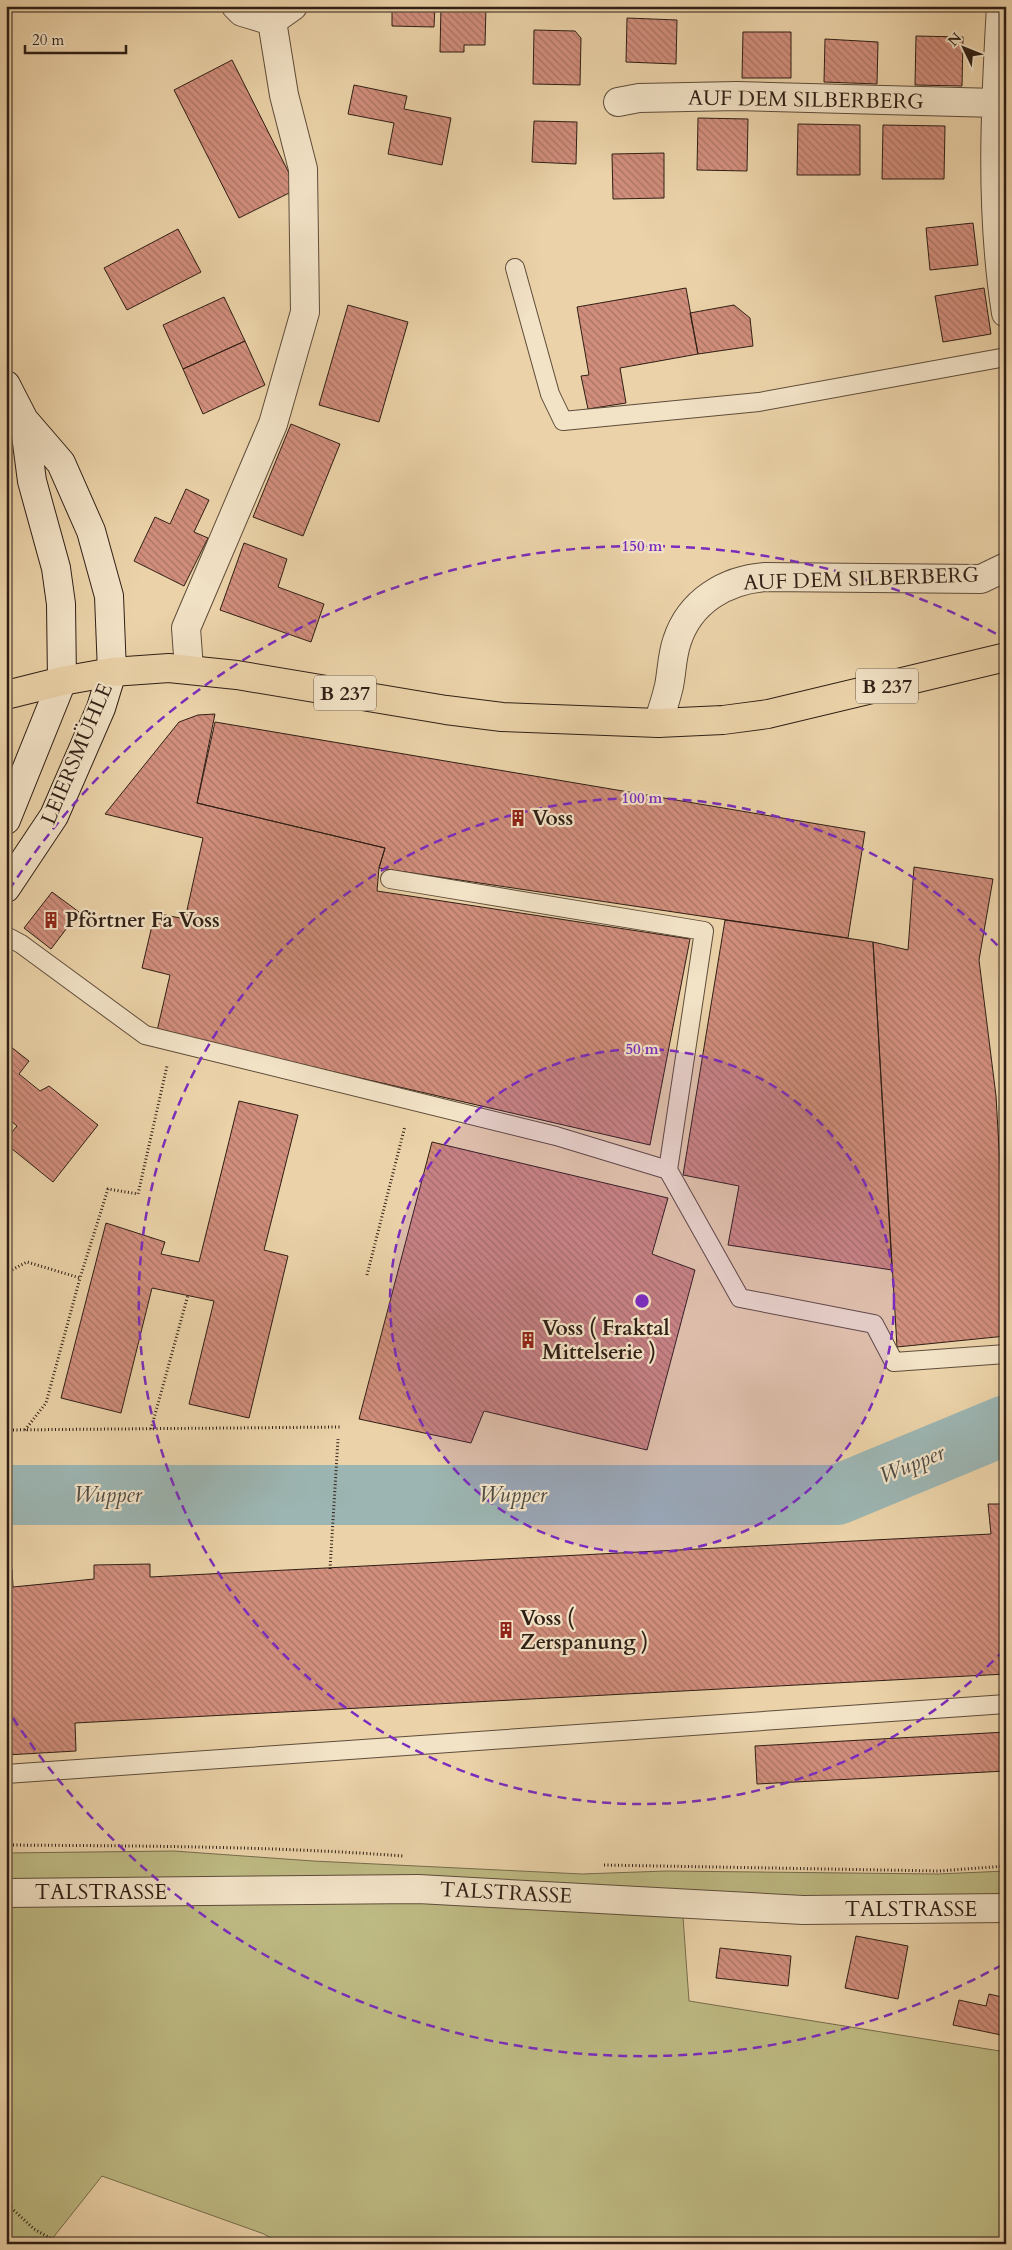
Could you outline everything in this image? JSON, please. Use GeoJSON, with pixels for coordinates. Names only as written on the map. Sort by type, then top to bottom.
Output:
{"type":"FeatureCollection","features":[{"type":"Feature","properties":{"kind":"main road","name":"B 237"},"geometry":{"type":"LineString","coordinates":[[6,696],[62,681],[112,672],[142,668],[189,669],[502,717],[658,723],[722,720],[768,714],[1006,657]]}},
{"type":"Feature","properties":{"kind":"street"},"geometry":{"type":"LineString","coordinates":[[189,669],[186,628],[274,424],[305,312],[303,169],[284,95],[283,14],[242,12],[236,6]]}},
{"type":"Feature","properties":{"kind":"street"},"geometry":{"type":"LineString","coordinates":[[1002,6],[995,153],[1000,273],[1006,313]]}},
{"type":"Feature","properties":{"kind":"street","name":"AUF DEM SILBERBERG"},"geometry":{"type":"LineString","coordinates":[[618,102],[639,98],[737,96],[996,103]]}},
{"type":"Feature","properties":{"kind":"street","name":"LEIERSMÜHLE"},"geometry":{"type":"LineString","coordinates":[[6,385],[24,420],[61,463],[91,531],[109,596],[112,672],[101,708],[54,816],[6,888]]}},
{"type":"Feature","properties":{"kind":"street","name":"LEIERSMÜHLE"},"geometry":{"type":"LineString","coordinates":[[6,820],[62,681],[61,604],[56,568],[32,482],[24,420]]}},
{"type":"Feature","properties":{"kind":"street","name":"AUF DEM SILBERBERG"},"geometry":{"type":"LineString","coordinates":[[658,723],[669,686],[677,641],[683,627],[703,602],[730,584],[747,579],[765,577],[981,579],[1006,567]]}},
{"type":"Feature","properties":{"kind":"street","name":"TALSTRASSE"},"geometry":{"type":"LineString","coordinates":[[6,1893],[418,1889],[803,1910],[1006,1908]]}},
{"type":"Feature","properties":{"kind":"lane"},"geometry":{"type":"LineString","coordinates":[[515,268],[550,394],[563,421],[758,402],[1006,358]]}},
{"type":"Feature","properties":{"kind":"lane"},"geometry":{"type":"LineString","coordinates":[[390,880],[704,932],[668,1170],[740,1298],[874,1324],[894,1362],[1006,1354]]}},
{"type":"Feature","properties":{"kind":"lane"},"geometry":{"type":"LineString","coordinates":[[6,936],[21,944],[145,1035],[556,1136],[668,1170]]}},
{"type":"Feature","properties":{"kind":"lane"},"geometry":{"type":"LineString","coordinates":[[6,1774],[1006,1704]]}},
{"type":"Feature","properties":{"kind":"path"},"geometry":{"type":"LineString","coordinates":[[25,1430],[46,1403],[80,1278],[108,1189],[138,1194],[172,1041]]}},
{"type":"Feature","properties":{"kind":"path"},"geometry":{"type":"LineString","coordinates":[[367,1275],[411,1099]]}},
{"type":"Feature","properties":{"kind":"path"},"geometry":{"type":"LineString","coordinates":[[6,1273],[27,1262],[80,1278]]}},
{"type":"Feature","properties":{"kind":"path"},"geometry":{"type":"LineString","coordinates":[[151,1429],[188,1296]]}},
{"type":"Feature","properties":{"kind":"path"},"geometry":{"type":"LineString","coordinates":[[6,1430],[340,1428]]}},
{"type":"Feature","properties":{"kind":"path"},"geometry":{"type":"LineString","coordinates":[[330,1569],[338,1439]]}},
{"type":"Feature","properties":{"kind":"path"},"geometry":{"type":"LineString","coordinates":[[6,1845],[316,1849],[405,1856]]}},
{"type":"Feature","properties":{"kind":"path"},"geometry":{"type":"LineString","coordinates":[[600,1865],[938,1871],[1006,1866]]}},
{"type":"Feature","properties":{"kind":"path"},"geometry":{"type":"LineString","coordinates":[[6,2203],[34,2229],[57,2242],[116,2243]]}},
{"type":"Feature","properties":{"kind":"shaded area"},"geometry":{"type":"Polygon","coordinates":[[[174,1851],[313,1861],[582,1874],[666,1871],[938,1874],[1006,1871],[1006,1908],[682,1903],[689,2001],[1006,2052],[1006,2244],[281,2244],[264,2234],[102,2176],[48,2244],[6,2244],[6,1853],[174,1851]]]}},
{"type":"Feature","properties":{"kind":"building"},"geometry":{"type":"Polygon","coordinates":[[[392,6],[435,6],[434,27],[392,26],[392,6]]]}},
{"type":"Feature","properties":{"kind":"building"},"geometry":{"type":"Polygon","coordinates":[[[441,6],[486,6],[485,45],[464,45],[464,52],[440,52],[441,6]]]}},
{"type":"Feature","properties":{"kind":"building"},"geometry":{"type":"Polygon","coordinates":[[[627,18],[677,20],[676,64],[626,62],[627,18]]]}},
{"type":"Feature","properties":{"kind":"building"},"geometry":{"type":"Polygon","coordinates":[[[534,30],[575,31],[581,38],[580,85],[533,84],[534,30]]]}},
{"type":"Feature","properties":{"kind":"building"},"geometry":{"type":"Polygon","coordinates":[[[743,32],[791,32],[791,78],[742,78],[743,32]]]}},
{"type":"Feature","properties":{"kind":"building"},"geometry":{"type":"Polygon","coordinates":[[[916,36],[963,37],[962,86],[915,85],[916,36]]]}},
{"type":"Feature","properties":{"kind":"building"},"geometry":{"type":"Polygon","coordinates":[[[825,39],[878,42],[877,84],[824,82],[825,39]]]}},
{"type":"Feature","properties":{"kind":"building"},"geometry":{"type":"Polygon","coordinates":[[[232,60],[297,189],[239,218],[174,90],[232,60]]]}},
{"type":"Feature","properties":{"kind":"building"},"geometry":{"type":"Polygon","coordinates":[[[354,85],[407,96],[404,109],[451,118],[442,165],[388,154],[394,123],[348,114],[354,85]]]}},
{"type":"Feature","properties":{"kind":"building"},"geometry":{"type":"Polygon","coordinates":[[[698,118],[748,119],[747,171],[697,170],[698,118]]]}},
{"type":"Feature","properties":{"kind":"building"},"geometry":{"type":"Polygon","coordinates":[[[534,121],[577,122],[576,164],[532,162],[534,121]]]}},
{"type":"Feature","properties":{"kind":"building"},"geometry":{"type":"Polygon","coordinates":[[[798,124],[860,125],[860,175],[797,175],[798,124]]]}},
{"type":"Feature","properties":{"kind":"building"},"geometry":{"type":"Polygon","coordinates":[[[883,125],[945,126],[944,179],[882,179],[883,125]]]}},
{"type":"Feature","properties":{"kind":"building"},"geometry":{"type":"Polygon","coordinates":[[[664,153],[664,198],[613,199],[612,154],[664,153]]]}},
{"type":"Feature","properties":{"kind":"building"},"geometry":{"type":"Polygon","coordinates":[[[973,223],[978,265],[930,270],[926,228],[973,223]]]}},
{"type":"Feature","properties":{"kind":"building"},"geometry":{"type":"Polygon","coordinates":[[[178,229],[201,272],[127,310],[104,268],[178,229]]]}},
{"type":"Feature","properties":{"kind":"building"},"geometry":{"type":"Polygon","coordinates":[[[686,288],[698,354],[620,368],[626,403],[588,409],[581,376],[589,375],[577,307],[686,288]]]}},
{"type":"Feature","properties":{"kind":"building"},"geometry":{"type":"Polygon","coordinates":[[[984,288],[991,334],[943,342],[935,296],[984,288]]]}},
{"type":"Feature","properties":{"kind":"building"},"geometry":{"type":"Polygon","coordinates":[[[224,297],[245,341],[183,369],[163,325],[224,297]]]}},
{"type":"Feature","properties":{"kind":"building"},"geometry":{"type":"Polygon","coordinates":[[[348,305],[408,322],[379,422],[319,405],[348,305]]]}},
{"type":"Feature","properties":{"kind":"building"},"geometry":{"type":"Polygon","coordinates":[[[734,305],[750,318],[753,346],[698,354],[690,313],[734,305]]]}},
{"type":"Feature","properties":{"kind":"building"},"geometry":{"type":"Polygon","coordinates":[[[245,341],[265,385],[203,414],[183,369],[245,341]]]}},
{"type":"Feature","properties":{"kind":"building"},"geometry":{"type":"Polygon","coordinates":[[[291,424],[340,444],[303,536],[253,517],[291,424]]]}},
{"type":"Feature","properties":{"kind":"building"},"geometry":{"type":"Polygon","coordinates":[[[186,489],[209,500],[194,532],[208,538],[184,586],[134,561],[155,517],[170,524],[186,489]]]}},
{"type":"Feature","properties":{"kind":"building"},"geometry":{"type":"Polygon","coordinates":[[[244,543],[287,559],[278,587],[324,604],[311,642],[220,610],[244,543]]]}},
{"type":"Feature","properties":{"kind":"building"},"geometry":{"type":"Polygon","coordinates":[[[215,714],[197,803],[385,848],[379,868],[377,891],[690,939],[650,1145],[157,1031],[170,975],[142,968],[155,913],[185,919],[203,838],[105,814],[179,722],[198,715],[215,714]]]}},
{"type":"Feature","properties":{"kind":"building","name":"Voss"},"geometry":{"type":"Polygon","coordinates":[[[215,722],[865,832],[848,938],[379,868],[385,848],[197,803],[215,722]]]}},
{"type":"Feature","properties":{"kind":"building"},"geometry":{"type":"Polygon","coordinates":[[[914,867],[993,879],[979,960],[996,1096],[1006,1270],[1006,1336],[897,1347],[873,942],[908,950],[914,867]]]}},
{"type":"Feature","properties":{"kind":"building","name":"Pförtner Fa Voss"},"geometry":{"type":"Polygon","coordinates":[[[52,892],[79,912],[51,949],[24,928],[52,892]]]}},
{"type":"Feature","properties":{"kind":"building"},"geometry":{"type":"Polygon","coordinates":[[[725,920],[873,942],[892,1270],[728,1245],[739,1186],[683,1175],[725,920]]]}},
{"type":"Feature","properties":{"kind":"building"},"geometry":{"type":"Polygon","coordinates":[[[6,1043],[29,1061],[19,1074],[40,1091],[49,1086],[98,1125],[53,1182],[6,1144],[6,1139],[17,1126],[6,1117],[6,1043]]]}},
{"type":"Feature","properties":{"kind":"building"},"geometry":{"type":"Polygon","coordinates":[[[239,1101],[298,1115],[264,1250],[288,1256],[249,1418],[189,1404],[214,1301],[152,1288],[121,1413],[61,1398],[106,1223],[165,1242],[161,1254],[199,1262],[239,1101]]]}},
{"type":"Feature","properties":{"kind":"building","name":"Voss ( Fraktal Mittelserie )"},"geometry":{"type":"Polygon","coordinates":[[[432,1142],[668,1198],[652,1254],[695,1270],[647,1450],[484,1411],[471,1443],[359,1419],[432,1142]]]}},
{"type":"Feature","properties":{"kind":"building","name":"Voss ( Zerspanung )"},"geometry":{"type":"Polygon","coordinates":[[[988,1504],[1006,1504],[1006,1674],[75,1723],[76,1751],[6,1755],[6,1570],[12,1569],[13,1587],[94,1579],[94,1565],[150,1564],[150,1577],[991,1534],[988,1504]]]}},
{"type":"Feature","properties":{"kind":"building"},"geometry":{"type":"Polygon","coordinates":[[[1006,1732],[1006,1771],[757,1784],[755,1746],[1006,1732]]]}},
{"type":"Feature","properties":{"kind":"building"},"geometry":{"type":"Polygon","coordinates":[[[856,1936],[908,1946],[898,1999],[845,1988],[856,1936]]]}},
{"type":"Feature","properties":{"kind":"building"},"geometry":{"type":"Polygon","coordinates":[[[720,1948],[791,1956],[788,1986],[716,1978],[720,1948]]]}},
{"type":"Feature","properties":{"kind":"building"},"geometry":{"type":"Polygon","coordinates":[[[989,1994],[1006,1998],[1006,2036],[953,2025],[959,2000],[986,2006],[989,1994]]]}},
{"type":"Feature","properties":{"kind":"waterway"},"geometry":{"type":"LineString","coordinates":[[987,1433],[1006,1409]]}},
{"type":"Feature","properties":{"kind":"waterway","name":"Wupper"},"geometry":{"type":"LineString","coordinates":[[6,1495],[837,1495],[1006,1425]]}},
{"type":"Feature","properties":{"kind":"place","name":"Voss"},"geometry":{"type":"Point","coordinates":[518,818]}},
{"type":"Feature","properties":{"kind":"place","name":"Pförtner Fa Voss"},"geometry":{"type":"Point","coordinates":[51,920]}},
{"type":"Feature","properties":{"kind":"place","name":"Voss ( Fraktal Mittelserie )"},"geometry":{"type":"Point","coordinates":[528,1340]}},
{"type":"Feature","properties":{"kind":"place","name":"Voss ( Zerspanung )"},"geometry":{"type":"Point","coordinates":[506,1630]}}]}
